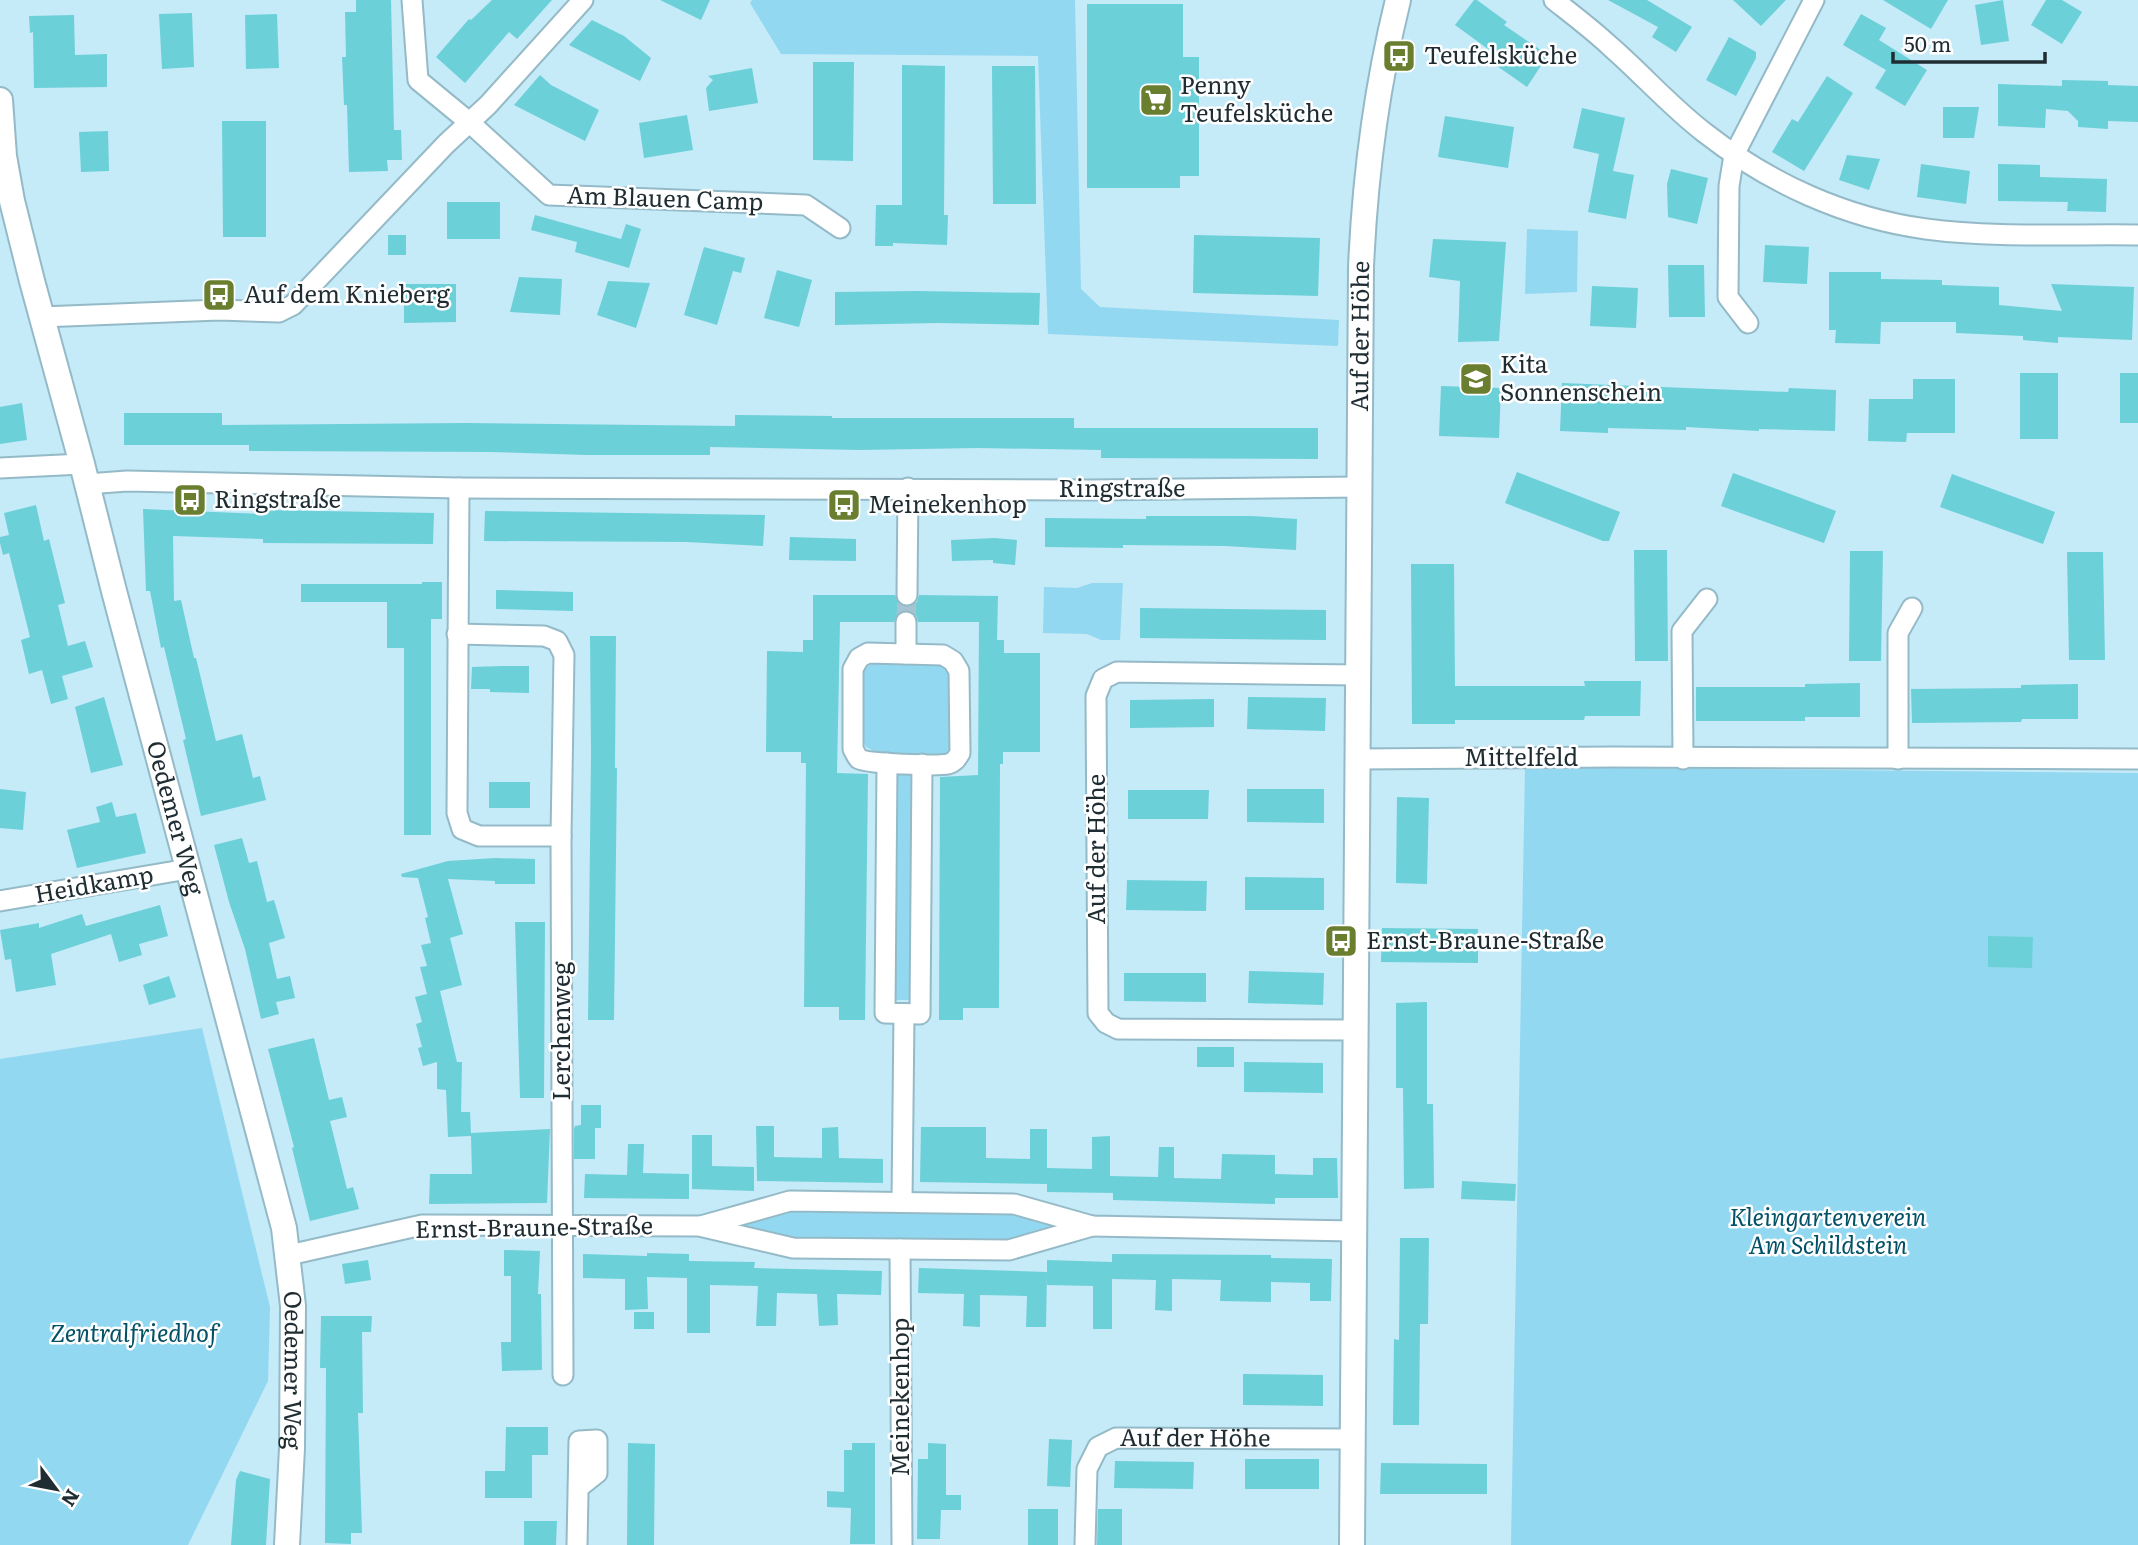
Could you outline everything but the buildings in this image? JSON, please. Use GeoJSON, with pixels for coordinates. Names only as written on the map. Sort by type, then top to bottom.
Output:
{"type":"FeatureCollection","features":[{"type":"Feature","properties":{"kind":"street","name":"Am Blauen Camp"},"geometry":{"type":"LineString","coordinates":[[412,0],[418,80],[549,195],[806,205],[841,229]]}},
{"type":"Feature","properties":{"kind":"street"},"geometry":{"type":"LineString","coordinates":[[41,317],[219,310],[279,312],[293,305],[488,105],[583,0]]}},
{"type":"Feature","properties":{"kind":"street","name":"Auf der Höhe"},"geometry":{"type":"LineString","coordinates":[[1352,1545],[1363,215],[1377,93],[1398,0]]}},
{"type":"Feature","properties":{"kind":"street"},"geometry":{"type":"LineString","coordinates":[[1554,0],[1612,48],[1702,131],[1773,179],[1821,201],[1868,217],[1925,229],[2138,235]]}},
{"type":"Feature","properties":{"kind":"street"},"geometry":{"type":"LineString","coordinates":[[1748,323],[1728,297],[1728,186],[1734,155],[1814,0]]}},
{"type":"Feature","properties":{"kind":"street","name":"Oedemer Weg"},"geometry":{"type":"LineString","coordinates":[[0,100],[4,156],[12,201],[41,317],[281,1214],[289,1255],[293,1306],[292,1448],[287,1545]]}},
{"type":"Feature","properties":{"kind":"street","name":"Ringstraße"},"geometry":{"type":"LineString","coordinates":[[0,468],[85,474],[127,481],[458,488],[1090,490],[1360,487]]}},
{"type":"Feature","properties":{"kind":"street"},"geometry":{"type":"LineString","coordinates":[[458,488],[457,813],[463,829],[479,836],[561,836]]}},
{"type":"Feature","properties":{"kind":"street"},"geometry":{"type":"LineString","coordinates":[[907,595],[908,488]]}},
{"type":"Feature","properties":{"kind":"street"},"geometry":{"type":"LineString","coordinates":[[1683,759],[1682,631],[1707,599]]}},
{"type":"Feature","properties":{"kind":"street"},"geometry":{"type":"LineString","coordinates":[[1898,759],[1898,632],[1912,608]]}},
{"type":"Feature","properties":{"kind":"street"},"geometry":{"type":"LineString","coordinates":[[906,622],[906,654]]}},
{"type":"Feature","properties":{"kind":"street","name":"Lerchenweg"},"geometry":{"type":"LineString","coordinates":[[457,634],[544,636],[557,641],[564,655],[561,836],[563,1375]]}},
{"type":"Feature","properties":{"kind":"street"},"geometry":{"type":"LineString","coordinates":[[868,653],[906,654],[943,655],[953,661],[959,671],[960,752],[950,764],[870,763],[859,759],[853,749],[853,669],[859,658],[868,653]]}},
{"type":"Feature","properties":{"kind":"street","name":"Auf der Höhe"},"geometry":{"type":"LineString","coordinates":[[1356,1030],[1118,1029],[1107,1023],[1098,1013],[1096,696],[1103,679],[1117,672],[1359,675]]}},
{"type":"Feature","properties":{"kind":"street","name":"Mittelfeld"},"geometry":{"type":"LineString","coordinates":[[1358,760],[1612,757],[2138,759]]}},
{"type":"Feature","properties":{"kind":"street"},"geometry":{"type":"LineString","coordinates":[[887,763],[885,1013],[904,1014],[920,1014],[922,764]]}},
{"type":"Feature","properties":{"kind":"street","name":"Heidkamp"},"geometry":{"type":"LineString","coordinates":[[0,901],[188,869]]}},
{"type":"Feature","properties":{"kind":"street"},"geometry":{"type":"LineString","coordinates":[[902,1202],[904,1014]]}},
{"type":"Feature","properties":{"kind":"street","name":"Ernst-Braune-Straße"},"geometry":{"type":"LineString","coordinates":[[699,1226],[790,1201],[1014,1204],[1092,1226],[1354,1231]]}},
{"type":"Feature","properties":{"kind":"street","name":"Ernst-Braune-Straße"},"geometry":{"type":"LineString","coordinates":[[289,1255],[422,1225],[699,1226],[793,1248],[900,1250],[1009,1250],[1092,1226]]}},
{"type":"Feature","properties":{"kind":"street","name":"Meinekenhop"},"geometry":{"type":"LineString","coordinates":[[900,1250],[902,1545]]}},
{"type":"Feature","properties":{"kind":"street","name":"Auf der Höhe"},"geometry":{"type":"LineString","coordinates":[[1085,1545],[1087,1469],[1098,1447],[1116,1438],[1353,1439]]}},
{"type":"Feature","properties":{"kind":"street"},"geometry":{"type":"LineString","coordinates":[[577,1545],[578,1488]]}},
{"type":"Feature","properties":{"kind":"green space"},"geometry":{"type":"Polygon","coordinates":[[[752,0],[1075,0],[1081,289],[1100,307],[1339,320],[1338,346],[1048,334],[1038,56],[781,54],[750,3],[752,0]]]}},
{"type":"Feature","properties":{"kind":"green space"},"geometry":{"type":"Polygon","coordinates":[[[1527,229],[1578,231],[1577,292],[1525,294],[1527,229]]]}},
{"type":"Feature","properties":{"kind":"green space"},"geometry":{"type":"Polygon","coordinates":[[[1092,583],[1123,583],[1120,640],[1101,640],[1087,634],[1043,633],[1044,587],[1077,588],[1092,583]]]}},
{"type":"Feature","properties":{"kind":"green space"},"geometry":{"type":"Polygon","coordinates":[[[874,662],[932,663],[946,668],[950,673],[954,693],[953,718],[950,749],[942,756],[880,754],[866,747],[859,733],[859,682],[864,670],[874,662]]]}},
{"type":"Feature","properties":{"kind":"green space","name":"Kleingartenverein Am Schildstein"},"geometry":{"type":"Polygon","coordinates":[[[1525,767],[2138,773],[2138,1545],[1511,1545],[1525,767]]]}},
{"type":"Feature","properties":{"kind":"green space"},"geometry":{"type":"Polygon","coordinates":[[[892,769],[918,769],[916,1000],[891,1000],[892,769]]]}},
{"type":"Feature","properties":{"kind":"green space","name":"Zentralfriedhof"},"geometry":{"type":"Polygon","coordinates":[[[202,1028],[270,1307],[268,1381],[188,1545],[0,1545],[0,1059],[202,1028]]]}},
{"type":"Feature","properties":{"kind":"green space"},"geometry":{"type":"Polygon","coordinates":[[[790,1207],[1013,1210],[1072,1227],[1005,1244],[795,1243],[720,1226],[790,1207]]]}},
{"type":"Feature","properties":{"kind":"tunnel"},"geometry":{"type":"LineString","coordinates":[[906,622],[907,595]]}},
{"type":"Feature","properties":{"kind":"place","name":"Teufelsküche"},"geometry":{"type":"Point","coordinates":[1399,56]}},
{"type":"Feature","properties":{"kind":"place","name":"Penny Teufelsküche"},"geometry":{"type":"Point","coordinates":[1156,100]}},
{"type":"Feature","properties":{"kind":"place","name":"Auf dem Knieberg"},"geometry":{"type":"Point","coordinates":[219,295]}},
{"type":"Feature","properties":{"kind":"place","name":"Kita Sonnenschein"},"geometry":{"type":"Point","coordinates":[1476,379]}},
{"type":"Feature","properties":{"kind":"place","name":"Ringstraße"},"geometry":{"type":"Point","coordinates":[190,500]}},
{"type":"Feature","properties":{"kind":"place","name":"Meinekenhop"},"geometry":{"type":"Point","coordinates":[844,505]}},
{"type":"Feature","properties":{"kind":"place","name":"Ernst-Braune-Straße"},"geometry":{"type":"Point","coordinates":[1341,941]}}]}
